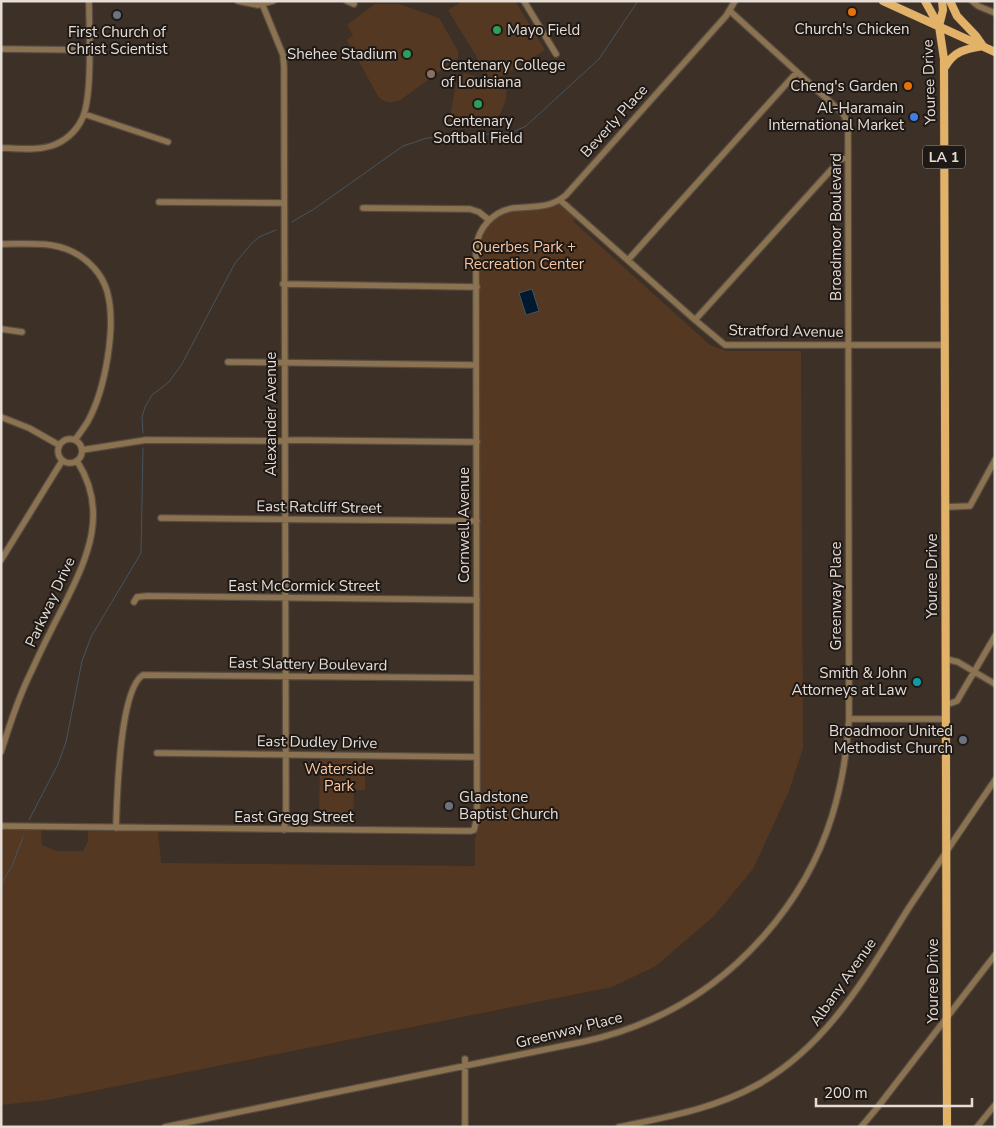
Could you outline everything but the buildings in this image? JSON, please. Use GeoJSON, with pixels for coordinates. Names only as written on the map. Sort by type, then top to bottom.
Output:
{"type":"FeatureCollection","features":[{"type":"Feature","properties":{"kind":"main road"},"geometry":{"type":"LineString","coordinates":[[883,1],[893,3],[995,52]]}},
{"type":"Feature","properties":{"kind":"main road","name":"Youree Drive"},"geometry":{"type":"LineString","coordinates":[[926,1],[939,26],[943,43],[944,69],[947,1127]]}},
{"type":"Feature","properties":{"kind":"main road","name":"Youree Drive"},"geometry":{"type":"LineString","coordinates":[[939,26],[943,10],[942,1]]}},
{"type":"Feature","properties":{"kind":"main road"},"geometry":{"type":"LineString","coordinates":[[950,1],[957,16],[983,46]]}},
{"type":"Feature","properties":{"kind":"main road"},"geometry":{"type":"LineString","coordinates":[[944,69],[950,58],[960,51],[983,46]]}},
{"type":"Feature","properties":{"kind":"street"},"geometry":{"type":"LineString","coordinates":[[1,148],[36,149],[52,146],[69,135],[77,127],[84,114],[87,94],[89,1]]}},
{"type":"Feature","properties":{"kind":"street"},"geometry":{"type":"LineString","coordinates":[[238,1],[252,4],[273,1]]}},
{"type":"Feature","properties":{"kind":"street"},"geometry":{"type":"LineString","coordinates":[[524,1],[556,54]]}},
{"type":"Feature","properties":{"kind":"street","name":"Beverly Place"},"geometry":{"type":"LineString","coordinates":[[560,200],[730,11],[735,1]]}},
{"type":"Feature","properties":{"kind":"street"},"geometry":{"type":"LineString","coordinates":[[972,1],[978,6],[995,13]]}},
{"type":"Feature","properties":{"kind":"street","name":"Alexander Avenue"},"geometry":{"type":"LineString","coordinates":[[262,2],[283,59],[284,754],[286,813],[284,830]]}},
{"type":"Feature","properties":{"kind":"street","name":"Broadmoor Boulevard"},"geometry":{"type":"LineString","coordinates":[[730,11],[844,115],[848,125],[848,345]]}},
{"type":"Feature","properties":{"kind":"street"},"geometry":{"type":"LineString","coordinates":[[1,49],[88,50]]}},
{"type":"Feature","properties":{"kind":"street"},"geometry":{"type":"LineString","coordinates":[[628,260],[797,72]]}},
{"type":"Feature","properties":{"kind":"street"},"geometry":{"type":"LineString","coordinates":[[84,114],[168,142]]}},
{"type":"Feature","properties":{"kind":"street"},"geometry":{"type":"LineString","coordinates":[[695,320],[840,160],[848,157]]}},
{"type":"Feature","properties":{"kind":"street"},"geometry":{"type":"LineString","coordinates":[[363,208],[470,209],[479,212],[489,220],[495,215],[511,209],[542,207],[560,200]]}},
{"type":"Feature","properties":{"kind":"street","name":"Stratford Avenue"},"geometry":{"type":"LineString","coordinates":[[560,200],[725,345],[945,345]]}},
{"type":"Feature","properties":{"kind":"street"},"geometry":{"type":"LineString","coordinates":[[159,202],[284,202]]}},
{"type":"Feature","properties":{"kind":"street","name":"Cornwell Avenue"},"geometry":{"type":"LineString","coordinates":[[472,831],[477,823],[477,244],[481,232],[489,220]]}},
{"type":"Feature","properties":{"kind":"street"},"geometry":{"type":"LineString","coordinates":[[1,244],[45,244],[62,247],[81,256],[96,271],[103,282],[109,301],[108,346],[104,376],[88,422],[75,440]]}},
{"type":"Feature","properties":{"kind":"street"},"geometry":{"type":"LineString","coordinates":[[284,284],[477,287]]}},
{"type":"Feature","properties":{"kind":"street"},"geometry":{"type":"LineString","coordinates":[[1,329],[22,332]]}},
{"type":"Feature","properties":{"kind":"street","name":"Greenway Place"},"geometry":{"type":"LineString","coordinates":[[165,1127],[582,1042],[627,1029],[656,1017],[682,1003],[738,962],[768,931],[786,908],[820,849],[832,817],[842,779],[849,719],[848,345]]}},
{"type":"Feature","properties":{"kind":"street"},"geometry":{"type":"LineString","coordinates":[[228,362],[476,364]]}},
{"type":"Feature","properties":{"kind":"street"},"geometry":{"type":"LineString","coordinates":[[1,417],[29,428],[59,445]]}},
{"type":"Feature","properties":{"kind":"street"},"geometry":{"type":"LineString","coordinates":[[65,440],[75,440],[80,444],[82,450],[80,457],[77,461],[70,463],[62,461],[58,455],[59,445],[65,440]]}},
{"type":"Feature","properties":{"kind":"street"},"geometry":{"type":"LineString","coordinates":[[82,450],[146,440],[476,442]]}},
{"type":"Feature","properties":{"kind":"street"},"geometry":{"type":"LineString","coordinates":[[945,507],[970,506],[995,460]]}},
{"type":"Feature","properties":{"kind":"street"},"geometry":{"type":"LineString","coordinates":[[1,560],[62,461]]}},
{"type":"Feature","properties":{"kind":"street","name":"Parkway Drive"},"geometry":{"type":"LineString","coordinates":[[1,752],[4,731],[76,581],[89,546],[94,518],[92,495],[86,475],[77,461]]}},
{"type":"Feature","properties":{"kind":"street","name":"East Ratcliff Street"},"geometry":{"type":"LineString","coordinates":[[161,518],[477,521]]}},
{"type":"Feature","properties":{"kind":"street","name":"East McCormick Street"},"geometry":{"type":"LineString","coordinates":[[134,602],[138,597],[147,596],[477,600]]}},
{"type":"Feature","properties":{"kind":"street"},"geometry":{"type":"LineString","coordinates":[[946,705],[957,701],[995,636]]}},
{"type":"Feature","properties":{"kind":"street"},"geometry":{"type":"LineString","coordinates":[[946,659],[958,662],[995,684]]}},
{"type":"Feature","properties":{"kind":"street","name":"East Slattery Boulevard"},"geometry":{"type":"LineString","coordinates":[[116,828],[123,724],[136,682],[140,677],[145,675],[477,678]]}},
{"type":"Feature","properties":{"kind":"street"},"geometry":{"type":"LineString","coordinates":[[849,719],[946,719]]}},
{"type":"Feature","properties":{"kind":"street","name":"East Dudley Drive"},"geometry":{"type":"LineString","coordinates":[[157,753],[477,757]]}},
{"type":"Feature","properties":{"kind":"street","name":"Albany Avenue"},"geometry":{"type":"LineString","coordinates":[[619,1127],[676,1116],[717,1104],[757,1085],[804,1052],[842,1010],[995,780]]}},
{"type":"Feature","properties":{"kind":"street","name":"East Gregg Street"},"geometry":{"type":"LineString","coordinates":[[1,826],[472,831]]}},
{"type":"Feature","properties":{"kind":"street"},"geometry":{"type":"LineString","coordinates":[[861,1127],[878,1108],[995,955]]}},
{"type":"Feature","properties":{"kind":"street"},"geometry":{"type":"LineString","coordinates":[[465,1059],[465,1127]]}},
{"type":"Feature","properties":{"kind":"street"},"geometry":{"type":"LineString","coordinates":[[977,1127],[995,1105]]}},
{"type":"Feature","properties":{"kind":"green space","name":"Mayo Field"},"geometry":{"type":"Polygon","coordinates":[[[463,1],[515,1],[545,50],[492,82],[448,10],[463,1]]]}},
{"type":"Feature","properties":{"kind":"green space","name":"Shehee Stadium"},"geometry":{"type":"Polygon","coordinates":[[[375,4],[399,4],[439,18],[458,51],[458,58],[399,101],[387,102],[378,96],[347,40],[353,35],[347,25],[375,4]]]}},
{"type":"Feature","properties":{"kind":"green space","name":"Centenary Softball Field"},"geometry":{"type":"Polygon","coordinates":[[[465,73],[506,88],[506,98],[503,107],[494,121],[488,124],[473,125],[449,121],[459,76],[465,73]]]}},
{"type":"Feature","properties":{"kind":"green space","name":"Querbes Park + Recreation Center"},"geometry":{"type":"Polygon","coordinates":[[[560,200],[578,216],[573,221],[577,225],[710,345],[726,351],[801,351],[803,748],[789,791],[753,869],[715,915],[656,966],[612,987],[48,1100],[1,1105],[1,829],[41,829],[42,845],[57,851],[83,851],[88,841],[88,830],[158,831],[161,863],[475,866],[475,839],[479,823],[480,794],[477,287],[479,236],[495,215],[560,200]]]}},
{"type":"Feature","properties":{"kind":"green space","name":"Waterside Park"},"geometry":{"type":"Polygon","coordinates":[[[320,758],[365,759],[365,790],[354,790],[353,824],[319,823],[320,758]]]}},
{"type":"Feature","properties":{"kind":"water"},"geometry":{"type":"Polygon","coordinates":[[[532,289],[539,311],[526,315],[519,293],[532,289]]]}},
{"type":"Feature","properties":{"kind":"waterway"},"geometry":{"type":"LineString","coordinates":[[292,222],[314,209],[403,146],[427,138],[506,133],[526,126],[599,59],[638,1]]}},
{"type":"Feature","properties":{"kind":"waterway"},"geometry":{"type":"LineString","coordinates":[[143,433],[142,417],[145,407],[152,395],[169,382],[182,364],[235,263],[259,237],[276,230]]}},
{"type":"Feature","properties":{"kind":"waterway"},"geometry":{"type":"LineString","coordinates":[[29,820],[58,764],[66,742],[82,661],[91,637],[141,553],[143,448]]}},
{"type":"Feature","properties":{"kind":"waterway"},"geometry":{"type":"LineString","coordinates":[[1,884],[12,866],[23,837]]}},
{"type":"Feature","properties":{"kind":"place","name":"Church's Chicken"},"geometry":{"type":"Point","coordinates":[852,12]}},
{"type":"Feature","properties":{"kind":"place","name":"First Church of Christ Scientist"},"geometry":{"type":"Point","coordinates":[117,15]}},
{"type":"Feature","properties":{"kind":"place","name":"Mayo Field"},"geometry":{"type":"Point","coordinates":[497,30]}},
{"type":"Feature","properties":{"kind":"place","name":"Shehee Stadium"},"geometry":{"type":"Point","coordinates":[407,54]}},
{"type":"Feature","properties":{"kind":"place","name":"Centenary College of Louisiana"},"geometry":{"type":"Point","coordinates":[431,74]}},
{"type":"Feature","properties":{"kind":"place","name":"Cheng's Garden"},"geometry":{"type":"Point","coordinates":[908,86]}},
{"type":"Feature","properties":{"kind":"place","name":"Centenary Softball Field"},"geometry":{"type":"Point","coordinates":[478,104]}},
{"type":"Feature","properties":{"kind":"place","name":"Al-Haramain International Market"},"geometry":{"type":"Point","coordinates":[914,117]}},
{"type":"Feature","properties":{"kind":"place","name":"Smith & John Attorneys at Law"},"geometry":{"type":"Point","coordinates":[917,682]}},
{"type":"Feature","properties":{"kind":"place","name":"Broadmoor United Methodist Church"},"geometry":{"type":"Point","coordinates":[963,740]}},
{"type":"Feature","properties":{"kind":"place","name":"Gladstone Baptist Church"},"geometry":{"type":"Point","coordinates":[449,806]}}]}
